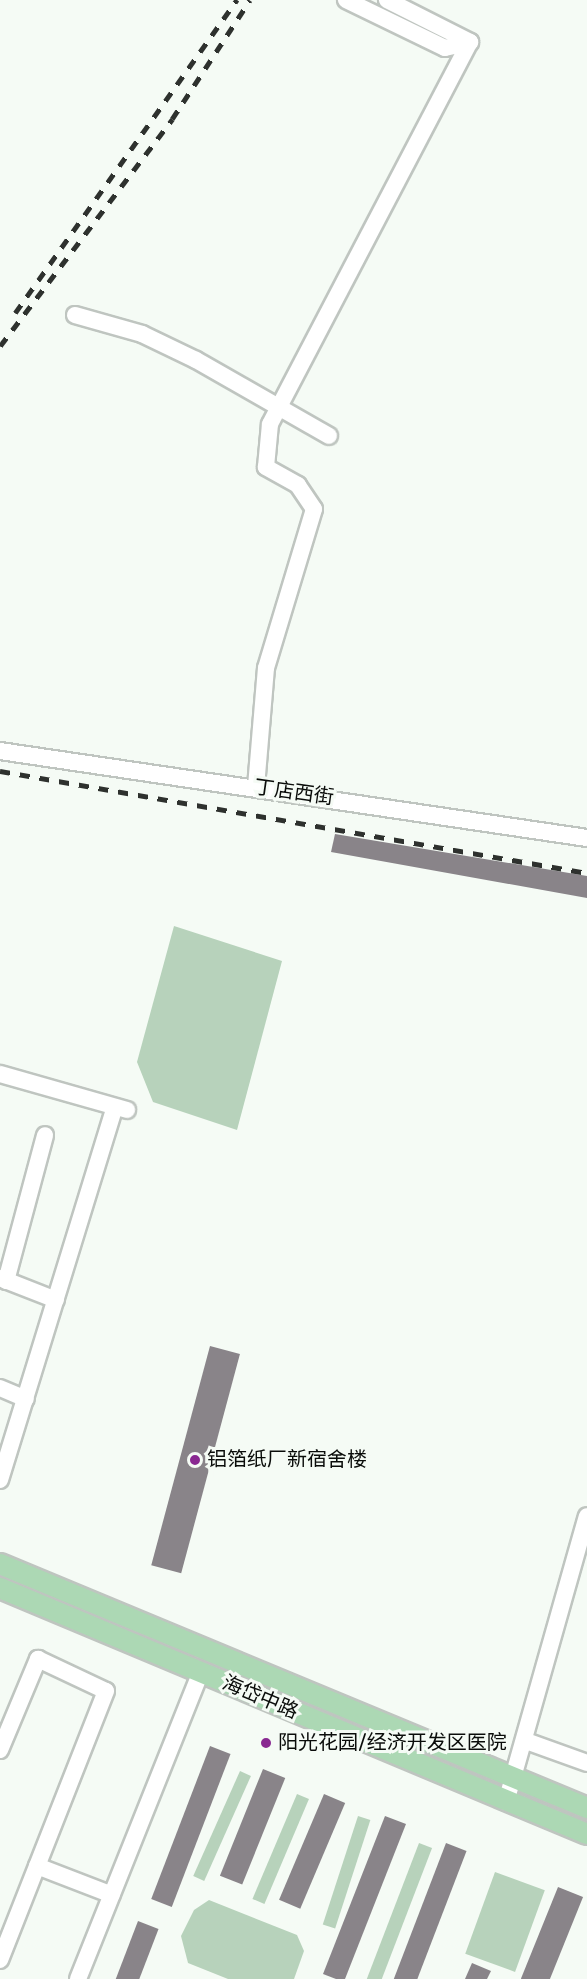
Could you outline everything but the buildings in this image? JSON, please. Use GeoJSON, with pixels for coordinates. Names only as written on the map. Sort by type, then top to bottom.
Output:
{"type":"FeatureCollection","features":[{"type":"Feature","properties":{"kind":"main road","name":"海岱中路"},"geometry":{"type":"LineString","coordinates":[[0,1564],[587,1808]]}},
{"type":"Feature","properties":{"kind":"main road","name":"海岱中路"},"geometry":{"type":"LineString","coordinates":[[0,1588],[587,1834]]}},
{"type":"Feature","properties":{"kind":"street"},"geometry":{"type":"LineString","coordinates":[[345,0],[445,48],[470,42]]}},
{"type":"Feature","properties":{"kind":"street"},"geometry":{"type":"LineString","coordinates":[[387,0],[470,42]]}},
{"type":"Feature","properties":{"kind":"street"},"geometry":{"type":"LineString","coordinates":[[256,787],[266,668],[314,509],[298,485],[266,466],[276,410],[470,42]]}},
{"type":"Feature","properties":{"kind":"street"},"geometry":{"type":"LineString","coordinates":[[75,315],[142,334],[265,397],[276,410],[329,436]]}},
{"type":"Feature","properties":{"kind":"street","name":"丁店西街"},"geometry":{"type":"LineString","coordinates":[[0,751],[256,787],[587,838]]}},
{"type":"Feature","properties":{"kind":"street"},"geometry":{"type":"LineString","coordinates":[[0,1074],[121,1109],[56,1300],[0,1480]]}},
{"type":"Feature","properties":{"kind":"street"},"geometry":{"type":"LineString","coordinates":[[45,1135],[3,1279],[56,1300]]}},
{"type":"Feature","properties":{"kind":"street"},"geometry":{"type":"LineString","coordinates":[[0,1388],[26,1399]]}},
{"type":"Feature","properties":{"kind":"street"},"geometry":{"type":"LineString","coordinates":[[506,1802],[515,1780],[587,1516]]}},
{"type":"Feature","properties":{"kind":"street"},"geometry":{"type":"LineString","coordinates":[[0,1750],[38,1659],[106,1691],[0,1960]]}},
{"type":"Feature","properties":{"kind":"street"},"geometry":{"type":"LineString","coordinates":[[78,1979],[201,1672]]}},
{"type":"Feature","properties":{"kind":"street"},"geometry":{"type":"LineString","coordinates":[[526,1741],[587,1763]]}},
{"type":"Feature","properties":{"kind":"street"},"geometry":{"type":"LineString","coordinates":[[37,1866],[112,1895]]}},
{"type":"Feature","properties":{"kind":"green space"},"geometry":{"type":"Polygon","coordinates":[[[174,926],[282,961],[237,1130],[153,1102],[137,1062],[174,926]]]}},
{"type":"Feature","properties":{"kind":"green space"},"geometry":{"type":"Polygon","coordinates":[[[240,1771],[251,1776],[204,1881],[193,1876],[240,1771]]]}},
{"type":"Feature","properties":{"kind":"green space"},"geometry":{"type":"Polygon","coordinates":[[[297,1794],[309,1799],[264,1904],[252,1899],[297,1794]]]}},
{"type":"Feature","properties":{"kind":"green space"},"geometry":{"type":"Polygon","coordinates":[[[358,1816],[370,1820],[335,1928],[323,1924],[358,1816]]]}},
{"type":"Feature","properties":{"kind":"green space"},"geometry":{"type":"Polygon","coordinates":[[[419,1843],[432,1848],[382,1979],[367,1979],[419,1843]]]}},
{"type":"Feature","properties":{"kind":"green space"},"geometry":{"type":"Polygon","coordinates":[[[495,1872],[545,1890],[515,1972],[465,1954],[495,1872]]]}},
{"type":"Feature","properties":{"kind":"green space"},"geometry":{"type":"Polygon","coordinates":[[[209,1900],[297,1935],[304,1951],[294,1979],[228,1979],[188,1963],[181,1936],[194,1910],[209,1900]]]}},
{"type":"Feature","properties":{"kind":"railway"},"geometry":{"type":"LineString","coordinates":[[15,313],[237,0]]}},
{"type":"Feature","properties":{"kind":"railway"},"geometry":{"type":"LineString","coordinates":[[0,346],[172,119],[250,0]]}},
{"type":"Feature","properties":{"kind":"railway"},"geometry":{"type":"LineString","coordinates":[[0,771],[587,873]]}},
{"type":"Feature","properties":{"kind":"place","name":"铝箔纸厂新宿舍楼"},"geometry":{"type":"Point","coordinates":[195,1460]}},
{"type":"Feature","properties":{"kind":"place","name":"阳光花园/经济开发区医院"},"geometry":{"type":"Point","coordinates":[266,1743]}}]}
